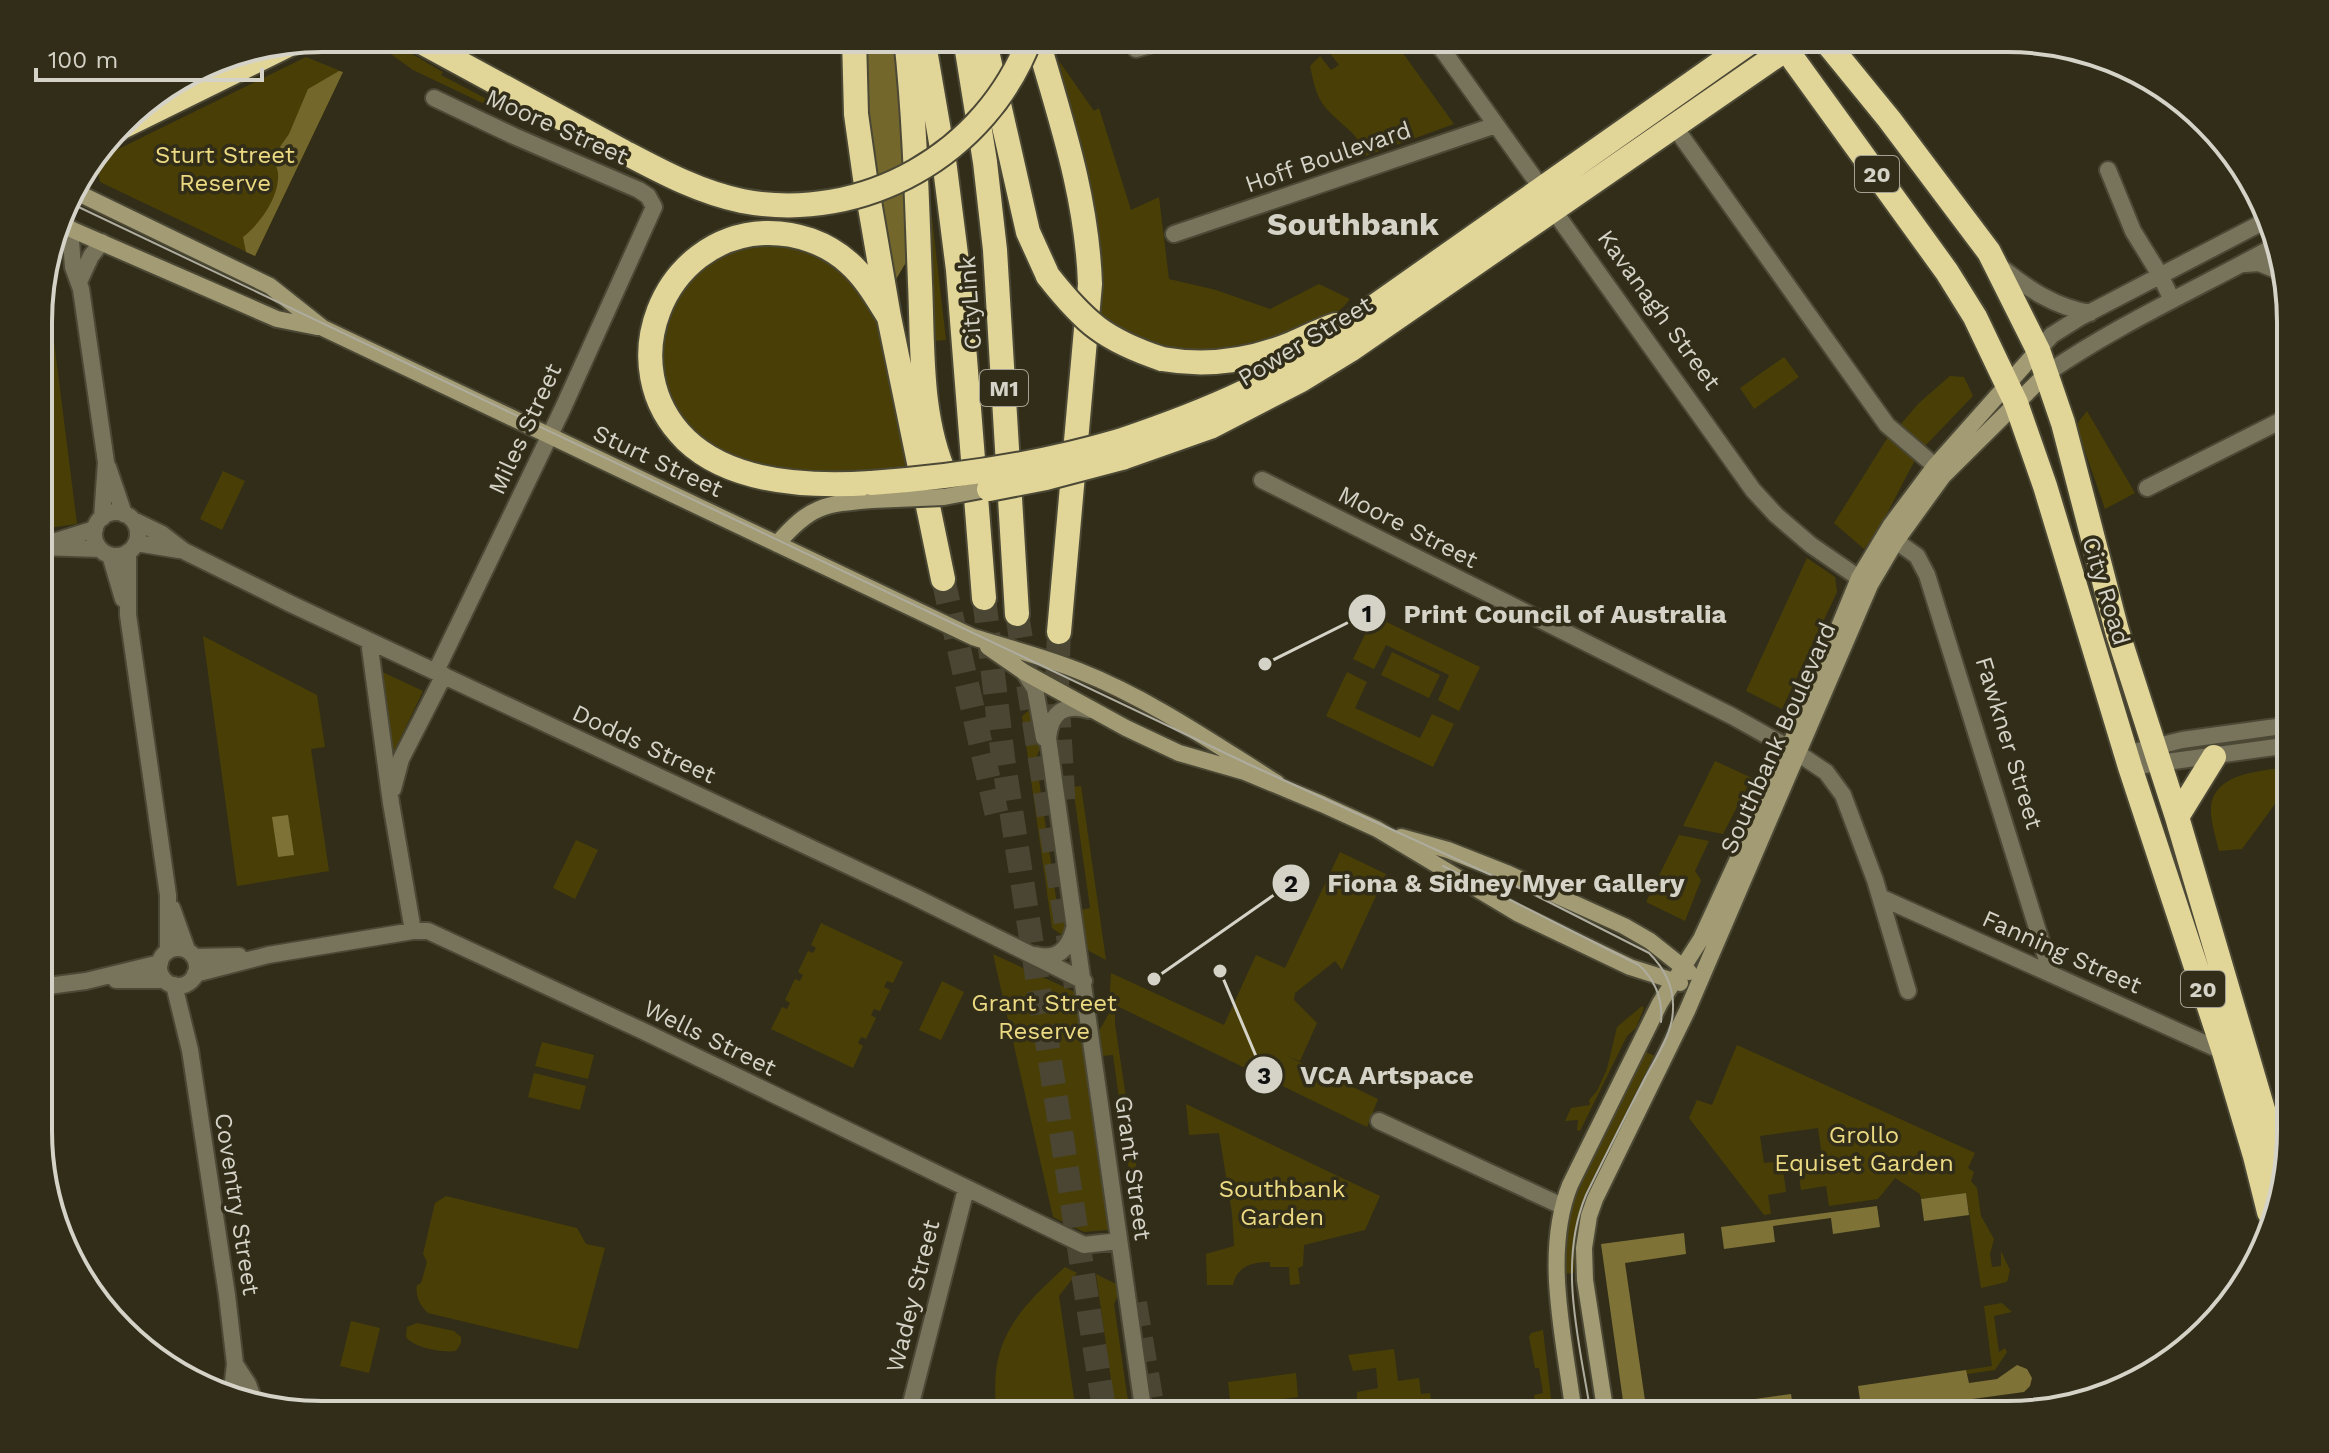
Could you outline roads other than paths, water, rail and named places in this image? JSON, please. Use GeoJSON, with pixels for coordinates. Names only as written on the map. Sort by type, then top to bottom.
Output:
{"type":"FeatureCollection","features":[{"type":"Feature","properties":{"kind":"highway","name":"Power Street"},"geometry":{"type":"LineString","coordinates":[[889,317],[863,277],[830,249],[791,235],[751,234],[718,244],[686,268],[664,297],[653,324],[652,370],[659,399],[676,429],[700,451],[729,466],[762,477],[872,492],[946,477],[1120,450],[1210,427],[1301,380],[1350,350],[1554,211],[1740,52]]}},
{"type":"Feature","properties":{"kind":"highway","name":"Power Street"},"geometry":{"type":"LineString","coordinates":[[981,490],[1046,478],[1120,450],[1258,384],[1333,340],[1358,318],[1542,189],[1772,52]]}},
{"type":"Feature","properties":{"kind":"highway","name":"City Road"},"geometry":{"type":"LineString","coordinates":[[1796,52],[1947,272],[1975,317],[2012,394],[2045,486],[2128,760],[2224,1052],[2267,1203]]}},
{"type":"Feature","properties":{"kind":"highway","name":"City Road"},"geometry":{"type":"LineString","coordinates":[[1834,52],[1889,119],[1996,263],[2038,350],[2063,423],[2084,514],[2117,631],[2177,817],[2276,1148]]}},
{"type":"Feature","properties":{"kind":"highway"},"geometry":{"type":"LineString","coordinates":[[441,53],[692,186],[743,201],[795,205],[851,198],[900,181],[943,154],[983,118],[1006,86],[1023,53]]}},
{"type":"Feature","properties":{"kind":"highway"},"geometry":{"type":"LineString","coordinates":[[855,53],[859,143],[889,317],[943,579]]}},
{"type":"Feature","properties":{"kind":"highway"},"geometry":{"type":"LineString","coordinates":[[907,53],[916,167],[924,390],[936,449],[946,477],[956,488],[981,490]]}},
{"type":"Feature","properties":{"kind":"highway","name":"CityLink"},"geometry":{"type":"LineString","coordinates":[[926,53],[944,160],[958,270],[984,598]]}},
{"type":"Feature","properties":{"kind":"highway","name":"CityLink"},"geometry":{"type":"LineString","coordinates":[[967,53],[985,162],[1000,317],[1017,614]]}},
{"type":"Feature","properties":{"kind":"highway"},"geometry":{"type":"LineString","coordinates":[[987,53],[1028,232],[1048,276],[1077,312],[1097,329],[1136,350],[1162,359],[1197,363],[1246,359],[1358,318]]}},
{"type":"Feature","properties":{"kind":"highway"},"geometry":{"type":"LineString","coordinates":[[1041,53],[1079,188],[1087,227],[1090,284],[1059,632]]}},
{"type":"Feature","properties":{"kind":"highway"},"geometry":{"type":"LineString","coordinates":[[154,111],[258,60]]}},
{"type":"Feature","properties":{"kind":"highway","name":"Kavanagh Street"},"geometry":{"type":"LineString","coordinates":[[1542,189],[1554,211]]}},
{"type":"Feature","properties":{"kind":"highway"},"geometry":{"type":"LineString","coordinates":[[2177,817],[2214,757]]}},
{"type":"Feature","properties":{"kind":"main road","name":"Sturt Street"},"geometry":{"type":"LineString","coordinates":[[84,195],[270,286],[323,328],[973,637],[1079,671],[1204,736],[1277,783]]}},
{"type":"Feature","properties":{"kind":"main road","name":"Sturt Street"},"geometry":{"type":"LineString","coordinates":[[69,228],[277,319],[323,328]]}},
{"type":"Feature","properties":{"kind":"main road","name":"Southbank Boulevard"},"geometry":{"type":"LineString","coordinates":[[1865,581],[1943,476],[2012,394],[2038,350]]}},
{"type":"Feature","properties":{"kind":"main road","name":"Southbank Boulevard"},"geometry":{"type":"LineString","coordinates":[[1604,1400],[1585,1280],[1584,1248],[1595,1199],[1687,1011],[1891,525],[1935,466],[2012,394],[2046,374]]}},
{"type":"Feature","properties":{"kind":"main road","name":"Power Street"},"geometry":{"type":"LineString","coordinates":[[777,544],[804,516],[822,506],[872,492],[944,497],[981,490]]}},
{"type":"Feature","properties":{"kind":"main road","name":"Sturt Street"},"geometry":{"type":"LineString","coordinates":[[973,637],[1024,672],[1089,710],[1170,749],[1277,783],[1377,829],[1507,908],[1630,967],[1674,981],[1698,983]]}},
{"type":"Feature","properties":{"kind":"main road","name":"Southbank Boulevard"},"geometry":{"type":"LineString","coordinates":[[1572,1400],[1556,1278],[1557,1231],[1562,1206],[1655,1012],[1701,939],[1794,751]]}},
{"type":"Feature","properties":{"kind":"main road","name":"Sturt Street"},"geometry":{"type":"LineString","coordinates":[[1377,829],[1462,855],[1632,930],[1683,966],[1698,983]]}},
{"type":"Feature","properties":{"kind":"main road"},"geometry":{"type":"LineString","coordinates":[[1630,967],[1653,986],[1657,999],[1655,1012]]}},
{"type":"Feature","properties":{"kind":"street","name":"Kavanagh Street"},"geometry":{"type":"LineString","coordinates":[[1444,52],[1542,189]]}},
{"type":"Feature","properties":{"kind":"street","name":"Moore Street"},"geometry":{"type":"LineString","coordinates":[[434,98],[639,190],[648,196],[654,207]]}},
{"type":"Feature","properties":{"kind":"street"},"geometry":{"type":"LineString","coordinates":[[1667,116],[1887,425],[1935,466]]}},
{"type":"Feature","properties":{"kind":"street","name":"Hoff Boulevard"},"geometry":{"type":"LineString","coordinates":[[1174,234],[1496,125]]}},
{"type":"Feature","properties":{"kind":"street"},"geometry":{"type":"LineString","coordinates":[[2108,170],[2133,231],[2172,300]]}},
{"type":"Feature","properties":{"kind":"street","name":"Miles Street"},"geometry":{"type":"LineString","coordinates":[[391,803],[401,759],[654,207]]}},
{"type":"Feature","properties":{"kind":"street","name":"Kavanagh Street"},"geometry":{"type":"LineString","coordinates":[[1554,211],[1753,490],[1811,545],[1865,581]]}},
{"type":"Feature","properties":{"kind":"street","name":"Southbank Boulevard"},"geometry":{"type":"LineString","coordinates":[[2038,350],[2052,335],[2090,313],[2258,225]]}},
{"type":"Feature","properties":{"kind":"street"},"geometry":{"type":"LineString","coordinates":[[52,547],[105,552],[132,548],[138,531],[106,462],[79,282],[66,235]]}},
{"type":"Feature","properties":{"kind":"street"},"geometry":{"type":"LineString","coordinates":[[79,282],[91,256],[102,242]]}},
{"type":"Feature","properties":{"kind":"street","name":"Southbank Boulevard"},"geometry":{"type":"LineString","coordinates":[[2046,374],[2119,327],[2267,250]]}},
{"type":"Feature","properties":{"kind":"street"},"geometry":{"type":"LineString","coordinates":[[1996,263],[2027,288],[2047,299],[2090,313]]}},
{"type":"Feature","properties":{"kind":"street"},"geometry":{"type":"LineString","coordinates":[[2243,264],[2259,263],[2272,268]]}},
{"type":"Feature","properties":{"kind":"street"},"geometry":{"type":"LineString","coordinates":[[2147,488],[2276,423]]}},
{"type":"Feature","properties":{"kind":"street"},"geometry":{"type":"LineString","coordinates":[[105,552],[94,536],[106,462]]}},
{"type":"Feature","properties":{"kind":"street","name":"Moore Street"},"geometry":{"type":"LineString","coordinates":[[1262,480],[1732,716],[1794,751]]}},
{"type":"Feature","properties":{"kind":"street"},"geometry":{"type":"LineString","coordinates":[[52,541],[98,523],[113,512],[129,517]]}},
{"type":"Feature","properties":{"kind":"street","name":"Dodds Street"},"geometry":{"type":"LineString","coordinates":[[129,517],[162,534],[184,551],[369,641],[1084,981]]}},
{"type":"Feature","properties":{"kind":"street","name":"Fawkner Street"},"geometry":{"type":"LineString","coordinates":[[1896,541],[1917,556],[1927,575],[2051,973]]}},
{"type":"Feature","properties":{"kind":"street","name":"Dodds Street"},"geometry":{"type":"LineString","coordinates":[[132,548],[184,551]]}},
{"type":"Feature","properties":{"kind":"street","name":"Coventry Street"},"geometry":{"type":"LineString","coordinates":[[132,548],[128,615],[168,895],[184,971],[190,1050],[235,1364],[233,1385]]}},
{"type":"Feature","properties":{"kind":"street","name":"Coventry Street"},"geometry":{"type":"LineString","coordinates":[[105,552],[128,615]]}},
{"type":"Feature","properties":{"kind":"street","name":"Miles Street"},"geometry":{"type":"LineString","coordinates":[[369,641],[391,803],[413,931]]}},
{"type":"Feature","properties":{"kind":"street","name":"Grant Street"},"geometry":{"type":"LineString","coordinates":[[1024,672],[1035,689],[1051,771],[1084,981],[1142,1401]]}},
{"type":"Feature","properties":{"kind":"street","name":"Grant Street"},"geometry":{"type":"LineString","coordinates":[[1051,771],[1048,738],[1052,722],[1069,707],[1089,710]]}},
{"type":"Feature","properties":{"kind":"street"},"geometry":{"type":"LineString","coordinates":[[2128,760],[2276,728]]}},
{"type":"Feature","properties":{"kind":"street"},"geometry":{"type":"LineString","coordinates":[[2157,755],[2214,757],[2276,747]]}},
{"type":"Feature","properties":{"kind":"street"},"geometry":{"type":"LineString","coordinates":[[1794,751],[1826,772],[1843,795],[1880,897],[1908,991]]}},
{"type":"Feature","properties":{"kind":"street","name":"Coventry Street"},"geometry":{"type":"LineString","coordinates":[[168,895],[164,957],[184,971]]}},
{"type":"Feature","properties":{"kind":"street","name":"Fanning Street"},"geometry":{"type":"LineString","coordinates":[[1880,897],[2224,1052]]}},
{"type":"Feature","properties":{"kind":"street"},"geometry":{"type":"LineString","coordinates":[[1026,952],[1043,957],[1058,954],[1071,941],[1074,929]]}},
{"type":"Feature","properties":{"kind":"street","name":"Wells Street"},"geometry":{"type":"LineString","coordinates":[[52,985],[184,971],[425,930],[643,1031],[1084,1245],[1119,1241]]}},
{"type":"Feature","properties":{"kind":"street","name":"Wells Street"},"geometry":{"type":"LineString","coordinates":[[86,981],[164,957],[177,948],[184,971]]}},
{"type":"Feature","properties":{"kind":"street"},"geometry":{"type":"LineString","coordinates":[[1379,1121],[1562,1206]]}},
{"type":"Feature","properties":{"kind":"street"},"geometry":{"type":"LineString","coordinates":[[2274,1140],[2276,1145]]}},
{"type":"Feature","properties":{"kind":"street","name":"Wadey Street"},"geometry":{"type":"LineString","coordinates":[[912,1401],[966,1189]]}},
{"type":"Feature","properties":{"kind":"street","name":"Coventry Street"},"geometry":{"type":"LineString","coordinates":[[235,1364],[251,1392]]}},
{"type":"Feature","properties":{"kind":"tunnel"},"geometry":{"type":"LineString","coordinates":[[943,579],[998,820]]}},
{"type":"Feature","properties":{"kind":"tunnel"},"geometry":{"type":"LineString","coordinates":[[984,598],[1003,758],[1103,1401]]}},
{"type":"Feature","properties":{"kind":"tunnel"},"geometry":{"type":"LineString","coordinates":[[1017,614],[1076,987]]}},
{"type":"Feature","properties":{"kind":"tunnel"},"geometry":{"type":"LineString","coordinates":[[1059,632],[1057,687],[1064,811]]}},
{"type":"Feature","properties":{"kind":"tunnel"},"geometry":{"type":"LineString","coordinates":[[1135,1303],[1152,1401]]}},
{"type":"Feature","properties":{"kind":"tram line"},"geometry":{"type":"LineString","coordinates":[[79,207],[1246,763],[1535,895],[1649,953],[1670,986],[1673,1001],[1670,1027],[1586,1195],[1577,1221],[1573,1248],[1574,1304],[1589,1400]]}},
{"type":"Feature","properties":{"kind":"tram line"},"geometry":{"type":"LineString","coordinates":[[1443,866],[1639,965],[1657,991],[1661,1022]]}},
{"type":"Feature","properties":{"kind":"place","name":"Print Council of Australia"},"geometry":{"type":"Point","coordinates":[1265,664]}},
{"type":"Feature","properties":{"kind":"place","name":"VCA Artspace"},"geometry":{"type":"Point","coordinates":[1220,971]}},
{"type":"Feature","properties":{"kind":"place","name":"Fiona & Sidney Myer Gallery"},"geometry":{"type":"Point","coordinates":[1154,979]}},
{"type":"Feature","properties":{"kind":"district","name":"Southbank"},"geometry":{"type":"Point","coordinates":[1353,224]}},
{"type":"Feature","properties":{"kind":"park label","name":"Sturt Street Reserve"},"geometry":{"type":"Point","coordinates":[225,169]}},
{"type":"Feature","properties":{"kind":"park label","name":"Grant Street Reserve"},"geometry":{"type":"Point","coordinates":[1044,1017]}},
{"type":"Feature","properties":{"kind":"park label","name":"Grollo Equiset Garden"},"geometry":{"type":"Point","coordinates":[1864,1149]}},
{"type":"Feature","properties":{"kind":"park label","name":"Southbank Garden"},"geometry":{"type":"Point","coordinates":[1282,1203]}}]}
